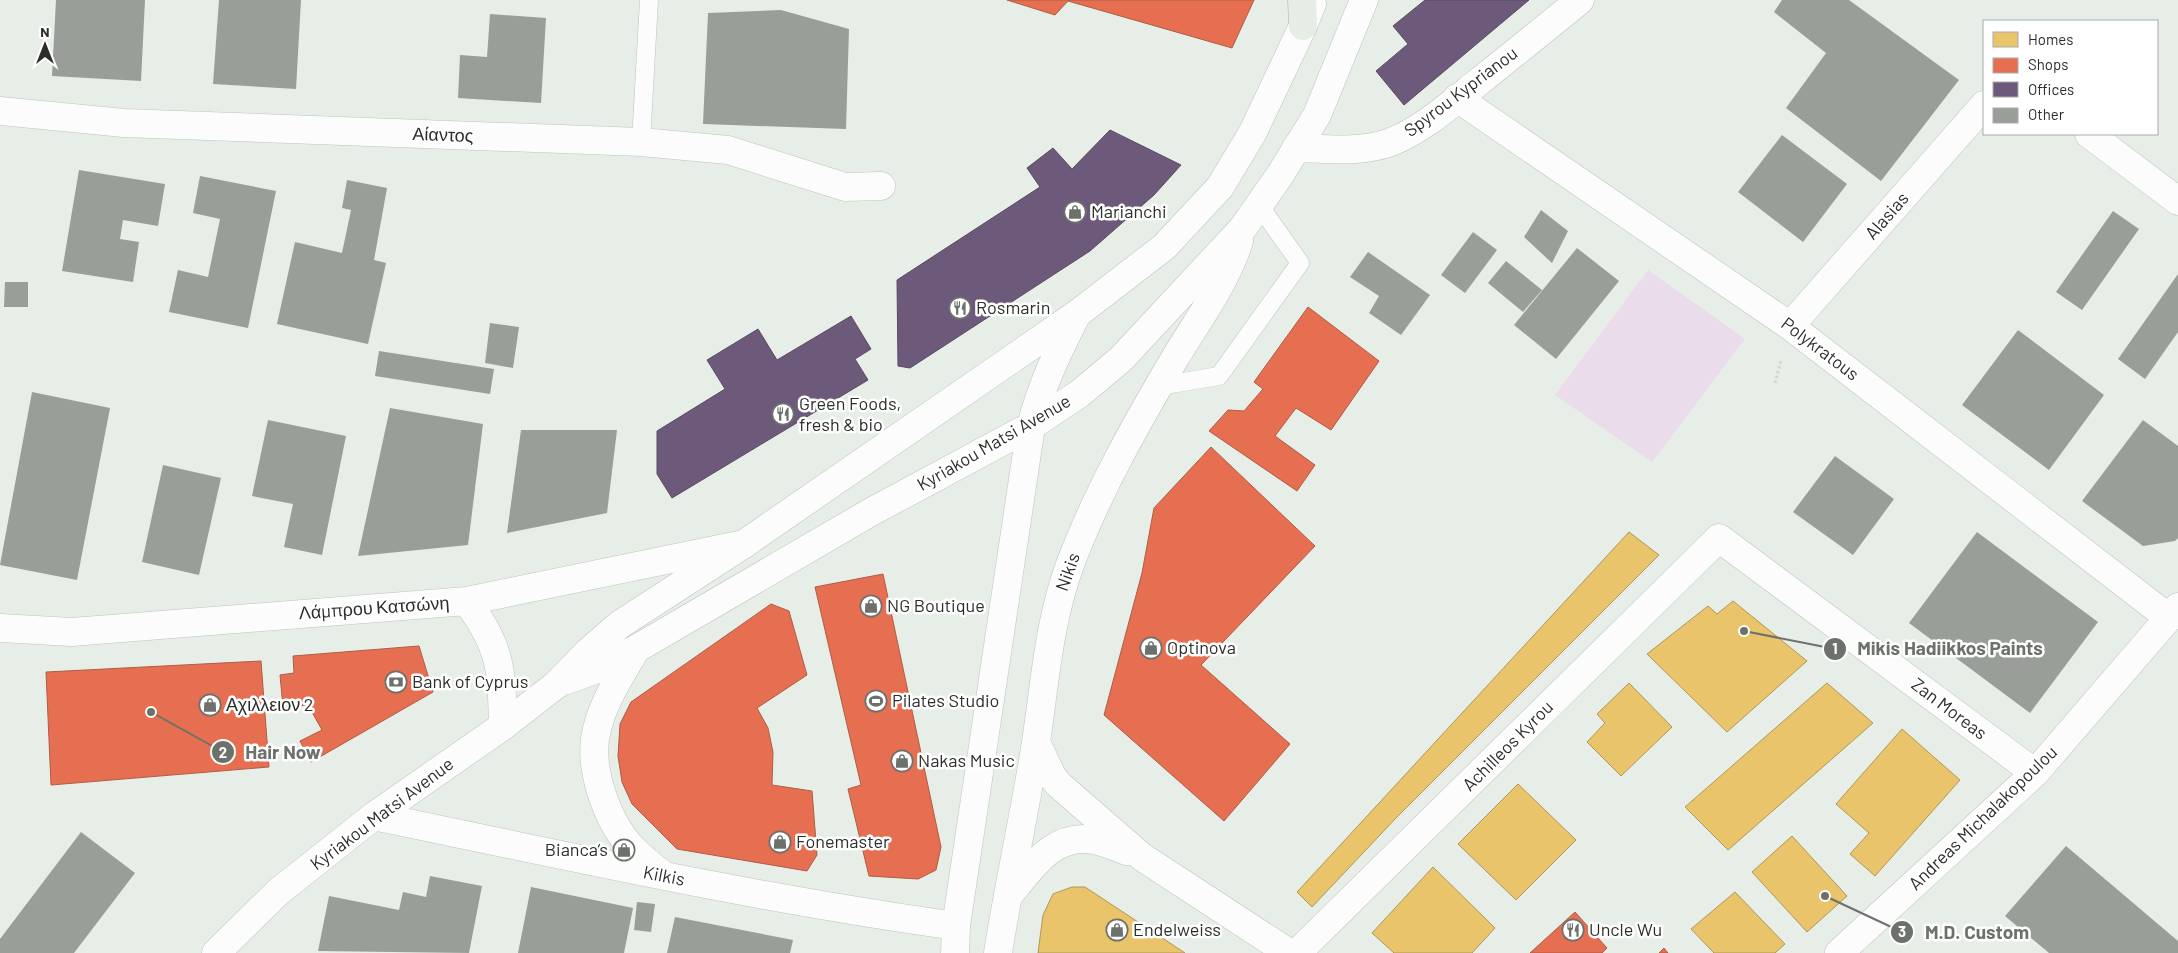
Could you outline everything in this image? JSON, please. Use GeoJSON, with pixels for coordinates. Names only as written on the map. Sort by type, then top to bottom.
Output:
{"type":"FeatureCollection","features":[{"type":"Feature","properties":{"kind":"street","name":"Kyriakou Matsi Avenue"},"geometry":{"type":"LineString","coordinates":[[216,953],[278,892],[374,816],[503,726],[556,684],[587,652],[619,625],[744,544],[1077,314],[1164,247],[1220,187],[1253,132],[1303,13],[1313,0]]}},
{"type":"Feature","properties":{"kind":"street","name":"Kyriakou Matsi Avenue"},"geometry":{"type":"LineString","coordinates":[[556,684],[636,650],[862,517],[1031,426],[1079,394],[1121,359],[1178,295],[1243,228],[1260,205],[1316,115],[1364,0]]}},
{"type":"Feature","properties":{"kind":"street","name":"Spyrou Kyprianou"},"geometry":{"type":"LineString","coordinates":[[1296,148],[1356,148],[1390,142],[1421,126],[1580,0]]}},
{"type":"Feature","properties":{"kind":"street","name":"Polykratous"},"geometry":{"type":"LineString","coordinates":[[1458,98],[1790,326],[2174,613]]}},
{"type":"Feature","properties":{"kind":"street","name":"Alasias"},"geometry":{"type":"LineString","coordinates":[[1790,326],[1983,106]]}},
{"type":"Feature","properties":{"kind":"street","name":"Αίαντος"},"geometry":{"type":"LineString","coordinates":[[0,111],[124,123],[641,142],[728,150],[845,187],[881,186]]}},
{"type":"Feature","properties":{"kind":"street"},"geometry":{"type":"LineString","coordinates":[[2090,135],[2178,201]]}},
{"type":"Feature","properties":{"kind":"street","name":"Nikis"},"geometry":{"type":"LineString","coordinates":[[998,953],[1006,897],[1036,742],[1047,656],[1058,599],[1071,562],[1103,489],[1128,439],[1225,274],[1243,228]]}},
{"type":"Feature","properties":{"kind":"street"},"geometry":{"type":"LineString","coordinates":[[955,953],[956,926],[1031,426],[1042,387],[1055,356],[1077,314]]}},
{"type":"Feature","properties":{"kind":"street","name":"Zan Moreas"},"geometry":{"type":"LineString","coordinates":[[1719,538],[2035,773]]}},
{"type":"Feature","properties":{"kind":"street","name":"Achilleos Kyrou"},"geometry":{"type":"LineString","coordinates":[[1297,953],[1719,538]]}},
{"type":"Feature","properties":{"kind":"street","name":"Λάμπρου Κατσώνη"},"geometry":{"type":"LineString","coordinates":[[0,628],[72,632],[466,601],[744,544]]}},
{"type":"Feature","properties":{"kind":"street"},"geometry":{"type":"LineString","coordinates":[[466,601],[484,627],[496,653],[501,684],[503,726]]}},
{"type":"Feature","properties":{"kind":"street","name":"Andreas Michalakopoulou"},"geometry":{"type":"LineString","coordinates":[[1839,953],[2035,773],[2174,613]]}},
{"type":"Feature","properties":{"kind":"street"},"geometry":{"type":"LineString","coordinates":[[636,650],[608,697],[596,729],[593,757],[607,807],[620,832],[633,849],[664,876]]}},
{"type":"Feature","properties":{"kind":"street"},"geometry":{"type":"LineString","coordinates":[[1036,742],[1052,776],[1058,784],[1142,857],[1289,953]]}},
{"type":"Feature","properties":{"kind":"street","name":"Kilkis"},"geometry":{"type":"LineString","coordinates":[[374,816],[664,876],[880,916],[956,926]]}},
{"type":"Feature","properties":{"kind":"street"},"geometry":{"type":"LineString","coordinates":[[1006,897],[1047,852],[1059,843],[1068,840],[1095,840],[1142,857]]}},
{"type":"Feature","properties":{"kind":"lane"},"geometry":{"type":"LineString","coordinates":[[641,142],[648,0]]}},
{"type":"Feature","properties":{"kind":"lane"},"geometry":{"type":"LineString","coordinates":[[1159,386],[1219,376],[1300,263],[1260,205]]}},
{"type":"Feature","properties":{"kind":"shaded area"},"geometry":{"type":"Polygon","coordinates":[[[1648,270],[1745,339],[1652,462],[1555,395],[1648,270]]]}},
{"type":"Feature","properties":{"kind":"building: Homes"},"geometry":{"type":"Polygon","coordinates":[[[1629,532],[1659,555],[1397,817],[1312,907],[1297,892],[1629,532]]]}},
{"type":"Feature","properties":{"kind":"building: Homes"},"geometry":{"type":"Polygon","coordinates":[[[1733,601],[1807,661],[1727,732],[1647,654],[1708,606],[1717,614],[1733,601]]]}},
{"type":"Feature","properties":{"kind":"building: Homes"},"geometry":{"type":"Polygon","coordinates":[[[1629,683],[1672,727],[1621,776],[1587,742],[1605,723],[1597,714],[1629,683]]]}},
{"type":"Feature","properties":{"kind":"building: Homes"},"geometry":{"type":"Polygon","coordinates":[[[1827,683],[1873,723],[1728,850],[1685,807],[1827,683]]]}},
{"type":"Feature","properties":{"kind":"building: Homes"},"geometry":{"type":"Polygon","coordinates":[[[1902,729],[1960,780],[1875,876],[1850,854],[1869,833],[1836,804],[1902,729]]]}},
{"type":"Feature","properties":{"kind":"building: Homes"},"geometry":{"type":"Polygon","coordinates":[[[1518,784],[1576,840],[1516,900],[1458,844],[1518,784]]]}},
{"type":"Feature","properties":{"kind":"building: Homes"},"geometry":{"type":"Polygon","coordinates":[[[1792,836],[1847,896],[1807,932],[1752,872],[1792,836]]]}},
{"type":"Feature","properties":{"kind":"building: Homes"},"geometry":{"type":"Polygon","coordinates":[[[1433,867],[1495,928],[1472,953],[1394,953],[1372,933],[1433,867]]]}},
{"type":"Feature","properties":{"kind":"building: Homes"},"geometry":{"type":"Polygon","coordinates":[[[1072,887],[1085,887],[1185,953],[1038,953],[1043,915],[1053,894],[1072,887]]]}},
{"type":"Feature","properties":{"kind":"building: Homes"},"geometry":{"type":"Polygon","coordinates":[[[1735,892],[1785,944],[1775,953],[1714,953],[1691,929],[1735,892]]]}},
{"type":"Feature","properties":{"kind":"building: Shops"},"geometry":{"type":"Polygon","coordinates":[[[1007,0],[1254,0],[1232,48],[1068,1],[1055,15],[1007,0]]]}},
{"type":"Feature","properties":{"kind":"building: Shops"},"geometry":{"type":"Polygon","coordinates":[[[1308,307],[1379,361],[1331,430],[1296,408],[1275,436],[1315,465],[1297,491],[1209,431],[1228,410],[1244,411],[1263,389],[1254,382],[1308,307]]]}},
{"type":"Feature","properties":{"kind":"building: Shops"},"geometry":{"type":"Polygon","coordinates":[[[1211,447],[1315,546],[1201,665],[1290,744],[1224,821],[1104,715],[1142,573],[1154,508],[1211,447]]]}},
{"type":"Feature","properties":{"kind":"building: Shops"},"geometry":{"type":"Polygon","coordinates":[[[883,574],[941,847],[936,870],[918,879],[869,876],[848,789],[861,785],[815,587],[883,574]]]}},
{"type":"Feature","properties":{"kind":"building: Shops"},"geometry":{"type":"Polygon","coordinates":[[[771,604],[789,611],[807,675],[757,708],[768,728],[773,752],[772,785],[812,791],[817,855],[807,871],[677,849],[632,804],[622,782],[618,756],[620,724],[631,702],[771,604]]]}},
{"type":"Feature","properties":{"kind":"building: Shops"},"geometry":{"type":"Polygon","coordinates":[[[419,646],[433,692],[311,762],[300,741],[322,730],[308,705],[283,707],[280,675],[294,673],[293,656],[419,646]]]}},
{"type":"Feature","properties":{"kind":"building: Shops"},"geometry":{"type":"Polygon","coordinates":[[[261,661],[269,767],[51,785],[46,672],[261,661]]]}},
{"type":"Feature","properties":{"kind":"building: Shops","name":"Uncle Wu"},"geometry":{"type":"Polygon","coordinates":[[[1575,912],[1607,948],[1602,953],[1530,953],[1575,912]]]}},
{"type":"Feature","properties":{"kind":"building: Shops"},"geometry":{"type":"Polygon","coordinates":[[[1664,948],[1668,953],[1659,953],[1664,948]]]}},
{"type":"Feature","properties":{"kind":"building: Offices"},"geometry":{"type":"Polygon","coordinates":[[[1425,0],[1529,0],[1404,105],[1376,71],[1408,44],[1393,26],[1425,0]]]}},
{"type":"Feature","properties":{"kind":"building: Offices"},"geometry":{"type":"Polygon","coordinates":[[[1110,130],[1181,165],[1154,195],[1090,251],[910,368],[898,366],[897,280],[1040,187],[1027,168],[1053,148],[1072,169],[1110,130]]]}},
{"type":"Feature","properties":{"kind":"building: Offices"},"geometry":{"type":"Polygon","coordinates":[[[851,316],[871,349],[855,359],[868,380],[672,498],[657,474],[657,431],[725,389],[707,360],[758,329],[777,360],[851,316]]]}},
{"type":"Feature","properties":{"kind":"building: Other"},"geometry":{"type":"Polygon","coordinates":[[[56,0],[145,0],[141,81],[52,76],[56,0]]]}},
{"type":"Feature","properties":{"kind":"building: Other"},"geometry":{"type":"Polygon","coordinates":[[[219,0],[301,0],[296,89],[213,84],[219,0]]]}},
{"type":"Feature","properties":{"kind":"building: Other"},"geometry":{"type":"Polygon","coordinates":[[[1782,0],[1849,0],[1959,80],[1881,181],[1786,108],[1826,53],[1774,12],[1782,0]]]}},
{"type":"Feature","properties":{"kind":"building: Other"},"geometry":{"type":"Polygon","coordinates":[[[781,10],[849,29],[846,129],[703,124],[708,13],[781,10]]]}},
{"type":"Feature","properties":{"kind":"building: Other"},"geometry":{"type":"Polygon","coordinates":[[[490,14],[546,18],[541,103],[458,98],[460,55],[487,57],[490,14]]]}},
{"type":"Feature","properties":{"kind":"building: Other"},"geometry":{"type":"Polygon","coordinates":[[[1782,135],[1847,184],[1803,242],[1738,192],[1782,135]]]}},
{"type":"Feature","properties":{"kind":"building: Other"},"geometry":{"type":"Polygon","coordinates":[[[79,170],[165,184],[158,226],[123,220],[120,239],[139,242],[133,282],[62,271],[79,170]]]}},
{"type":"Feature","properties":{"kind":"building: Other"},"geometry":{"type":"Polygon","coordinates":[[[200,176],[276,191],[248,328],[169,312],[178,270],[208,277],[220,219],[193,213],[200,176]]]}},
{"type":"Feature","properties":{"kind":"building: Other"},"geometry":{"type":"Polygon","coordinates":[[[347,180],[387,188],[374,260],[386,263],[368,344],[277,324],[295,242],[342,253],[351,210],[342,208],[347,180]]]}},
{"type":"Feature","properties":{"kind":"building: Other"},"geometry":{"type":"Polygon","coordinates":[[[1541,210],[1568,231],[1552,263],[1524,237],[1541,210]]]}},
{"type":"Feature","properties":{"kind":"building: Other"},"geometry":{"type":"Polygon","coordinates":[[[2113,211],[2139,229],[2082,310],[2056,292],[2113,211]]]}},
{"type":"Feature","properties":{"kind":"building: Other"},"geometry":{"type":"Polygon","coordinates":[[[1473,232],[1497,250],[1465,293],[1441,275],[1473,232]]]}},
{"type":"Feature","properties":{"kind":"building: Other"},"geometry":{"type":"Polygon","coordinates":[[[1577,248],[1619,281],[1556,359],[1514,325],[1577,248]]]}},
{"type":"Feature","properties":{"kind":"building: Other"},"geometry":{"type":"Polygon","coordinates":[[[1368,252],[1430,295],[1401,335],[1369,313],[1379,296],[1350,277],[1368,252]]]}},
{"type":"Feature","properties":{"kind":"building: Other"},"geometry":{"type":"Polygon","coordinates":[[[1506,261],[1542,290],[1523,312],[1488,283],[1506,261]]]}},
{"type":"Feature","properties":{"kind":"building: Other"},"geometry":{"type":"Polygon","coordinates":[[[2178,274],[2178,332],[2145,379],[2118,359],[2178,274]]]}},
{"type":"Feature","properties":{"kind":"building: Other"},"geometry":{"type":"Polygon","coordinates":[[[5,282],[28,282],[28,307],[4,307],[5,282]]]}},
{"type":"Feature","properties":{"kind":"building: Other"},"geometry":{"type":"Polygon","coordinates":[[[490,323],[519,327],[513,368],[485,363],[490,323]]]}},
{"type":"Feature","properties":{"kind":"building: Other"},"geometry":{"type":"Polygon","coordinates":[[[2018,330],[2104,395],[2049,470],[1962,405],[2018,330]]]}},
{"type":"Feature","properties":{"kind":"building: Other"},"geometry":{"type":"Polygon","coordinates":[[[379,351],[494,369],[490,394],[375,376],[379,351]]]}},
{"type":"Feature","properties":{"kind":"building: Other"},"geometry":{"type":"Polygon","coordinates":[[[32,392],[110,408],[77,580],[0,565],[32,392]]]}},
{"type":"Feature","properties":{"kind":"building: Other"},"geometry":{"type":"Polygon","coordinates":[[[390,408],[483,424],[468,545],[358,556],[390,408]]]}},
{"type":"Feature","properties":{"kind":"building: Other"},"geometry":{"type":"Polygon","coordinates":[[[268,420],[346,436],[322,555],[284,547],[293,504],[252,496],[268,420]]]}},
{"type":"Feature","properties":{"kind":"building: Other"},"geometry":{"type":"Polygon","coordinates":[[[2143,420],[2178,446],[2178,538],[2175,541],[2143,546],[2082,501],[2143,420]]]}},
{"type":"Feature","properties":{"kind":"building: Other"},"geometry":{"type":"Polygon","coordinates":[[[521,430],[617,430],[607,513],[507,533],[521,430]]]}},
{"type":"Feature","properties":{"kind":"building: Other"},"geometry":{"type":"Polygon","coordinates":[[[1835,456],[1894,499],[1853,555],[1793,512],[1835,456]]]}},
{"type":"Feature","properties":{"kind":"building: Other"},"geometry":{"type":"Polygon","coordinates":[[[163,465],[221,478],[199,575],[142,562],[163,465]]]}},
{"type":"Feature","properties":{"kind":"building: Other"},"geometry":{"type":"Polygon","coordinates":[[[1977,532],[2098,622],[2030,713],[1909,623],[1977,532]]]}},
{"type":"Feature","properties":{"kind":"building: Other"},"geometry":{"type":"Polygon","coordinates":[[[81,832],[135,873],[74,953],[0,953],[0,939],[81,832]]]}},
{"type":"Feature","properties":{"kind":"building: Other"},"geometry":{"type":"Polygon","coordinates":[[[2066,846],[2178,941],[2178,953],[2049,953],[2005,916],[2066,846]]]}},
{"type":"Feature","properties":{"kind":"building: Other"},"geometry":{"type":"Polygon","coordinates":[[[430,876],[482,886],[469,953],[318,951],[329,896],[399,910],[403,892],[426,897],[430,876]]]}},
{"type":"Feature","properties":{"kind":"building: Other"},"geometry":{"type":"Polygon","coordinates":[[[531,887],[633,908],[624,953],[518,953],[531,887]]]}},
{"type":"Feature","properties":{"kind":"building: Other"},"geometry":{"type":"Polygon","coordinates":[[[637,902],[655,904],[651,932],[634,930],[637,902]]]}},
{"type":"Feature","properties":{"kind":"building: Other"},"geometry":{"type":"Polygon","coordinates":[[[675,917],[793,940],[790,953],[667,953],[675,917]]]}},
{"type":"Feature","properties":{"kind":"place","name":"Marianchi"},"geometry":{"type":"Point","coordinates":[1075,212]}},
{"type":"Feature","properties":{"kind":"place","name":"Rosmarin"},"geometry":{"type":"Point","coordinates":[960,308]}},
{"type":"Feature","properties":{"kind":"place","name":"Green Foods, fresh & bio"},"geometry":{"type":"Point","coordinates":[783,414]}},
{"type":"Feature","properties":{"kind":"place","name":"NG Boutique"},"geometry":{"type":"Point","coordinates":[871,606]}},
{"type":"Feature","properties":{"kind":"place","name":"Mikis Hadiikkos Paints"},"geometry":{"type":"Point","coordinates":[1744,631]}},
{"type":"Feature","properties":{"kind":"place","name":"Optinova"},"geometry":{"type":"Point","coordinates":[1151,648]}},
{"type":"Feature","properties":{"kind":"place","name":"Bank of Cyprus"},"geometry":{"type":"Point","coordinates":[396,682]}},
{"type":"Feature","properties":{"kind":"place","name":"Pilates Studio"},"geometry":{"type":"Point","coordinates":[876,701]}},
{"type":"Feature","properties":{"kind":"place","name":"Αχιλλειον 2"},"geometry":{"type":"Point","coordinates":[210,705]}},
{"type":"Feature","properties":{"kind":"place","name":"Hair Now"},"geometry":{"type":"Point","coordinates":[151,712]}},
{"type":"Feature","properties":{"kind":"place","name":"Nakas Music"},"geometry":{"type":"Point","coordinates":[902,761]}},
{"type":"Feature","properties":{"kind":"place","name":"Fonemaster"},"geometry":{"type":"Point","coordinates":[780,842]}},
{"type":"Feature","properties":{"kind":"place","name":"Bianca’s"},"geometry":{"type":"Point","coordinates":[624,850]}},
{"type":"Feature","properties":{"kind":"place","name":"M.D. Custom"},"geometry":{"type":"Point","coordinates":[1825,896]}},
{"type":"Feature","properties":{"kind":"place","name":"Endelweiss"},"geometry":{"type":"Point","coordinates":[1117,930]}},
{"type":"Feature","properties":{"kind":"place","name":"Uncle Wu"},"geometry":{"type":"Point","coordinates":[1573,930]}}]}
